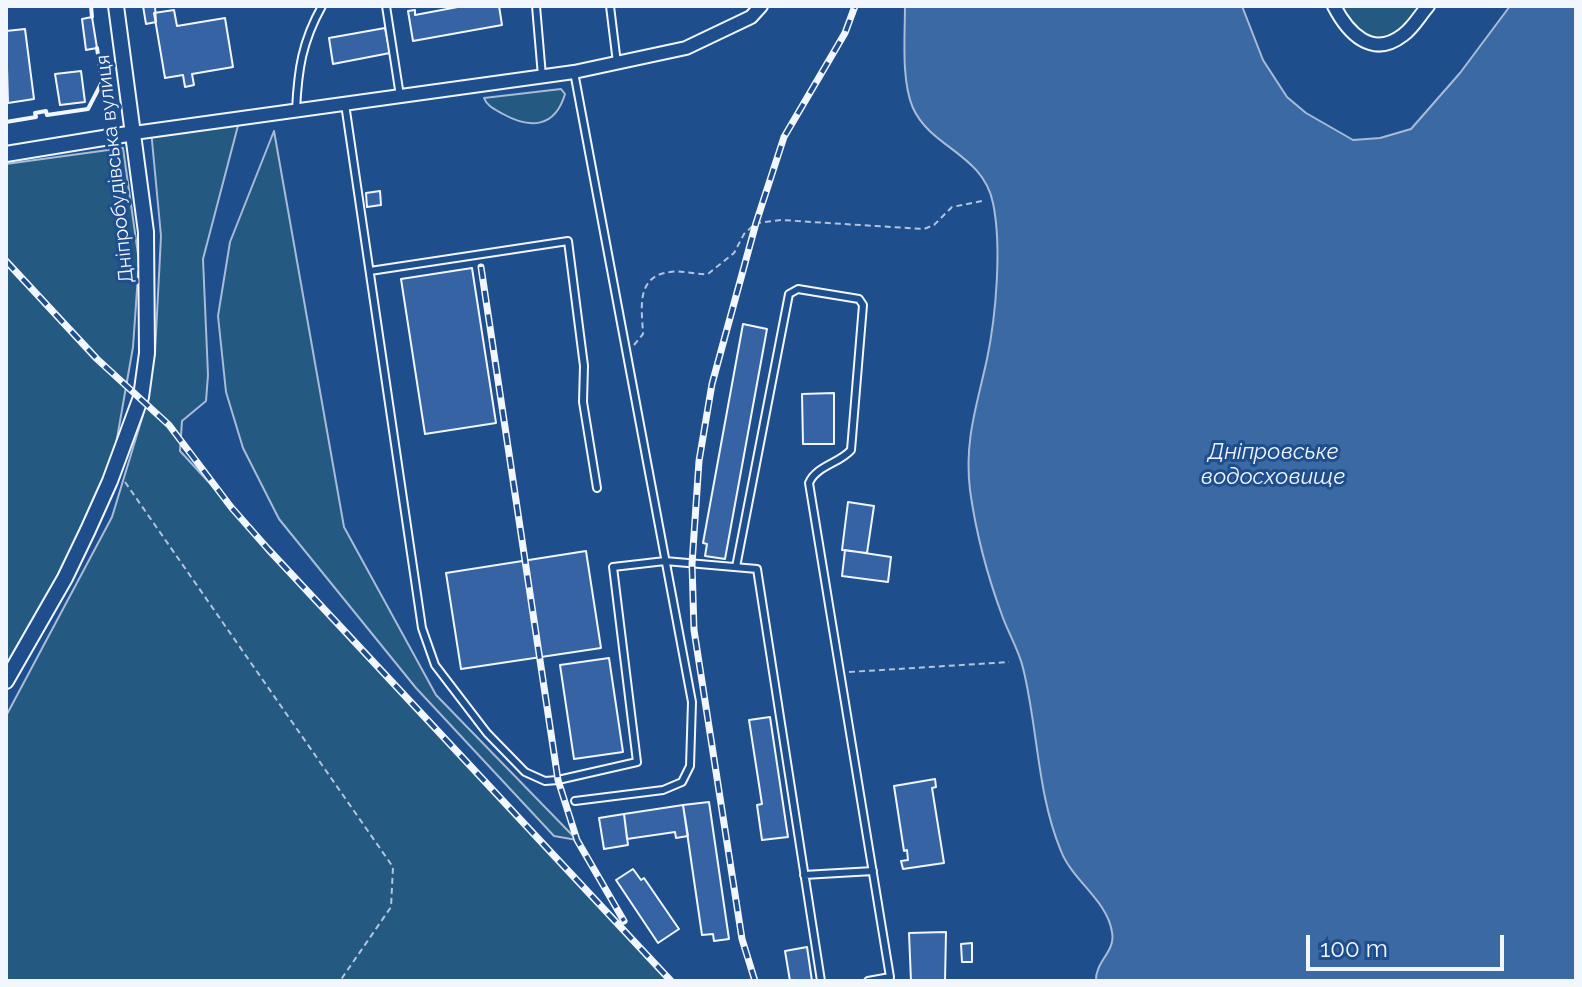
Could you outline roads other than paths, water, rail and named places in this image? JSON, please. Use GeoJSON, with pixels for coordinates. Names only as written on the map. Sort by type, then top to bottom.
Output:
{"type":"FeatureCollection","features":[{"type":"Feature","properties":{"kind":"street","name":"Дніпробудівська вулиця"},"geometry":{"type":"LineString","coordinates":[[6,681],[65,578],[115,468],[141,397],[147,353],[146,232],[116,6]]}},
{"type":"Feature","properties":{"kind":"street"},"geometry":{"type":"LineString","coordinates":[[6,154],[134,133],[574,72],[686,48],[751,17],[761,6]]}},
{"type":"Feature","properties":{"kind":"street"},"geometry":{"type":"LineString","coordinates":[[1334,6],[1352,34],[1366,42],[1382,45],[1403,36],[1428,6]]}},
{"type":"Feature","properties":{"kind":"lane"},"geometry":{"type":"LineString","coordinates":[[296,110],[298,71],[306,35],[322,6]]}},
{"type":"Feature","properties":{"kind":"lane"},"geometry":{"type":"LineString","coordinates":[[386,6],[400,96]]}},
{"type":"Feature","properties":{"kind":"lane"},"geometry":{"type":"LineString","coordinates":[[536,6],[542,76]]}},
{"type":"Feature","properties":{"kind":"lane"},"geometry":{"type":"LineString","coordinates":[[610,6],[617,63]]}},
{"type":"Feature","properties":{"kind":"lane"},"geometry":{"type":"LineString","coordinates":[[574,72],[692,702],[690,766],[682,782],[663,790],[575,801]]}},
{"type":"Feature","properties":{"kind":"lane"},"geometry":{"type":"LineString","coordinates":[[345,104],[422,628],[435,665],[487,733],[525,772],[545,781],[558,780],[637,762],[613,567],[665,561],[757,569],[821,981]]}},
{"type":"Feature","properties":{"kind":"lane"},"geometry":{"type":"LineString","coordinates":[[370,271],[568,241],[584,366],[583,402],[597,488]]}},
{"type":"Feature","properties":{"kind":"lane"},"geometry":{"type":"LineString","coordinates":[[736,567],[789,294],[798,289],[859,299],[863,305],[851,450],[812,476],[809,483],[891,979],[868,981]]}},
{"type":"Feature","properties":{"kind":"lane"},"geometry":{"type":"LineString","coordinates":[[804,875],[873,871]]}},
{"type":"Feature","properties":{"kind":"water","name":"Дніпровське водосховище"},"geometry":{"type":"Polygon","coordinates":[[[905,6],[1242,6],[1263,60],[1287,97],[1306,113],[1353,140],[1380,138],[1411,129],[1460,73],[1510,6],[1576,6],[1576,981],[1096,981],[1111,945],[1112,932],[1097,900],[1066,861],[1053,829],[1042,784],[1023,668],[987,570],[970,490],[970,439],[995,302],[997,239],[993,203],[979,173],[932,133],[913,108],[905,72],[905,6]]]}},
{"type":"Feature","properties":{"kind":"railway"},"geometry":{"type":"LineString","coordinates":[[755,981],[742,939],[694,630],[692,564],[699,461],[712,384],[756,223],[784,137],[845,33],[855,6]]}},
{"type":"Feature","properties":{"kind":"railway"},"geometry":{"type":"LineString","coordinates":[[6,261],[97,359],[169,425],[231,507],[268,549],[671,981]]}},
{"type":"Feature","properties":{"kind":"railway"},"geometry":{"type":"LineString","coordinates":[[481,267],[558,780],[577,840],[624,921]]}}]}
